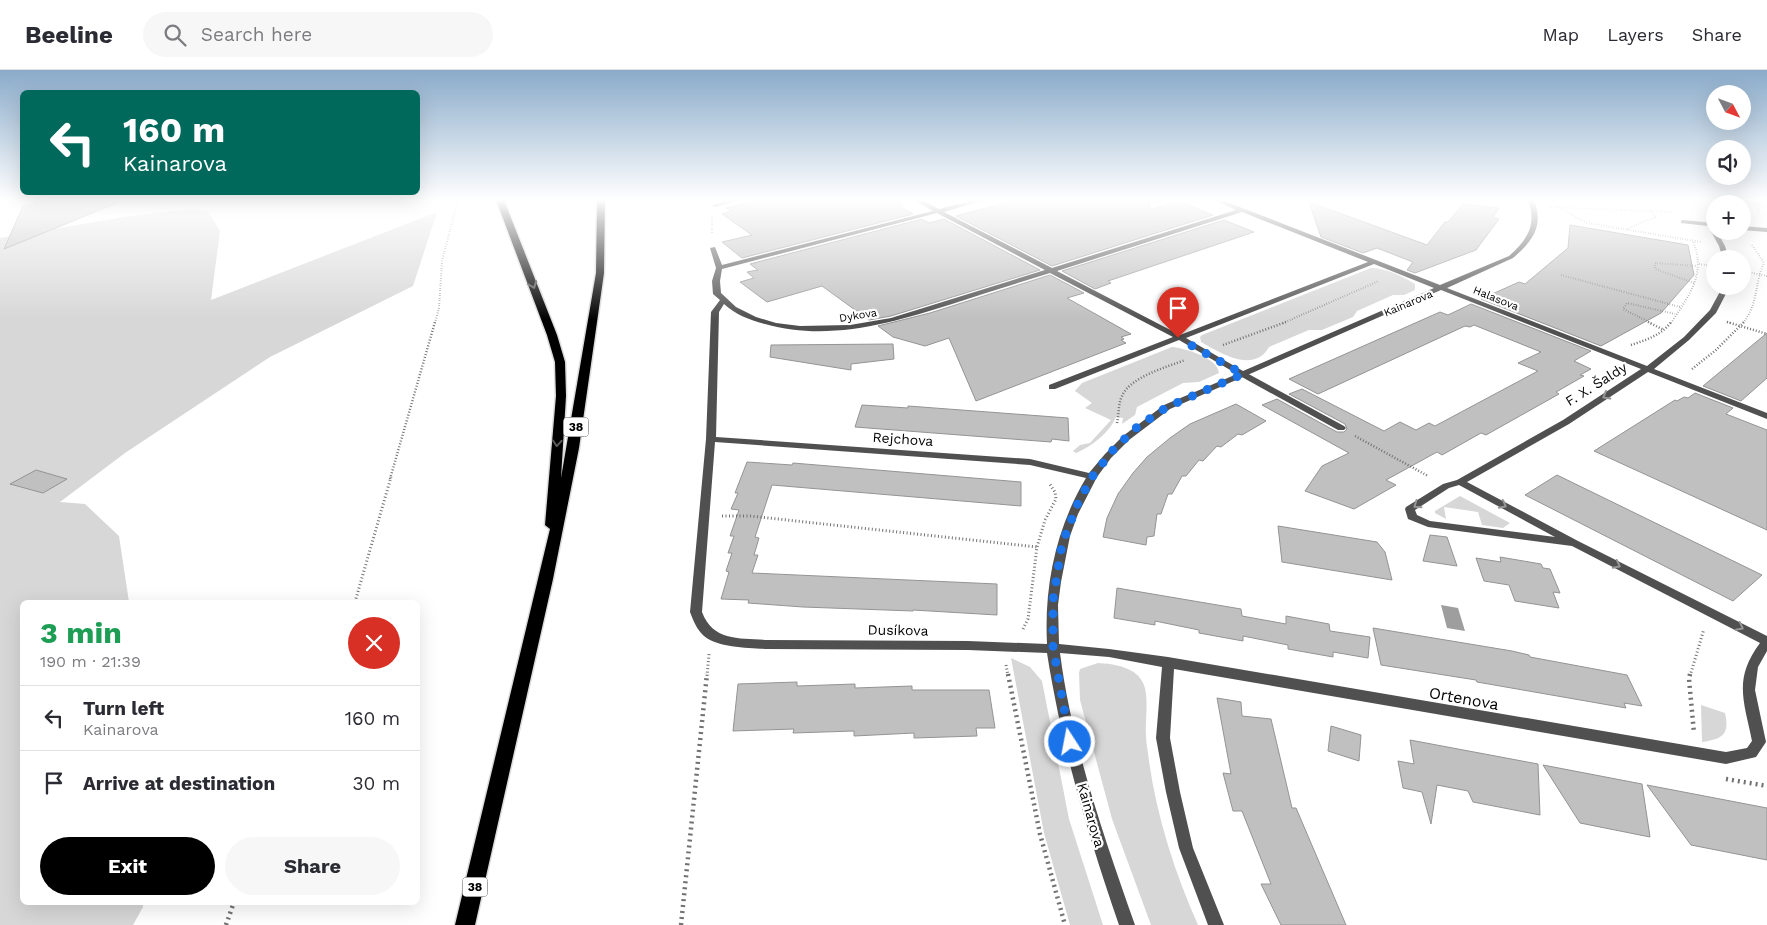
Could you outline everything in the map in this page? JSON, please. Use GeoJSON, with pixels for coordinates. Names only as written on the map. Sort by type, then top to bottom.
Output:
{"type":"FeatureCollection","features":[{"type":"Feature","properties":{"kind":"main road"},"geometry":{"type":"LineString","coordinates":[[515,240],[549,327],[560,362],[561,396],[546,579]]}},
{"type":"Feature","properties":{"kind":"main road","name":"38"},"geometry":{"type":"LineString","coordinates":[[466,925],[546,579],[573,448],[600,273],[600,240]]}},
{"type":"Feature","properties":{"kind":"street"},"geometry":{"type":"LineString","coordinates":[[718,268],[826,240]]}},
{"type":"Feature","properties":{"kind":"street"},"geometry":{"type":"LineString","coordinates":[[992,240],[1205,351],[1341,428]]}},
{"type":"Feature","properties":{"kind":"street","name":"Dykova"},"geometry":{"type":"LineString","coordinates":[[723,301],[753,317],[781,325],[811,329],[850,329],[893,320],[1148,240]]}},
{"type":"Feature","properties":{"kind":"street","name":"Halasova"},"geometry":{"type":"LineString","coordinates":[[1317,240],[1767,416]]}},
{"type":"Feature","properties":{"kind":"street","name":"Kainarova"},"geometry":{"type":"LineString","coordinates":[[1127,925],[1103,857],[1070,742],[1053,647],[1053,600],[1062,544],[1078,503],[1092,477],[1113,450],[1136,428],[1167,407],[1495,266],[1520,250],[1529,240]]}},
{"type":"Feature","properties":{"kind":"street"},"geometry":{"type":"LineString","coordinates":[[1719,240],[1723,250]]}},
{"type":"Feature","properties":{"kind":"street"},"geometry":{"type":"LineString","coordinates":[[711,636],[700,623],[696,612],[711,439],[715,312],[723,301],[717,294],[718,268],[713,248]]}},
{"type":"Feature","properties":{"kind":"street"},"geometry":{"type":"LineString","coordinates":[[1052,387],[1373,262]]}},
{"type":"Feature","properties":{"kind":"street","name":"F. X. Šaldy"},"geometry":{"type":"LineString","coordinates":[[1574,543],[1428,524],[1412,517],[1410,509],[1446,486],[1460,482],[1624,386],[1704,324],[1724,295]]}},
{"type":"Feature","properties":{"kind":"street","name":"Rejchova"},"geometry":{"type":"LineString","coordinates":[[711,439],[1030,462],[1092,477]]}},
{"type":"Feature","properties":{"kind":"street","name":"F. X. Šaldy"},"geometry":{"type":"LineString","coordinates":[[1460,482],[1574,543],[1767,641]]}},
{"type":"Feature","properties":{"kind":"street","name":"Dusíkova"},"geometry":{"type":"LineString","coordinates":[[711,636],[743,642],[1053,647]]}},
{"type":"Feature","properties":{"kind":"street","name":"Ortenova"},"geometry":{"type":"LineString","coordinates":[[1053,647],[1168,662],[1726,758],[1751,753],[1758,742],[1749,706],[1748,680],[1758,652],[1767,641]]}},
{"type":"Feature","properties":{"kind":"street"},"geometry":{"type":"LineString","coordinates":[[1168,662],[1163,738],[1172,792],[1186,848],[1216,925]]}},
{"type":"Feature","properties":{"kind":"path"},"geometry":{"type":"LineString","coordinates":[[356,600],[439,308],[442,261],[448,240]]}},
{"type":"Feature","properties":{"kind":"path"},"geometry":{"type":"LineString","coordinates":[[713,240],[713,248]]}},
{"type":"Feature","properties":{"kind":"path"},"geometry":{"type":"LineString","coordinates":[[1685,240],[1722,246]]}},
{"type":"Feature","properties":{"kind":"path"},"geometry":{"type":"LineString","coordinates":[[1625,347],[1655,336],[1668,327],[1690,293],[1698,265],[1698,253],[1692,241]]}},
{"type":"Feature","properties":{"kind":"path"},"geometry":{"type":"LineString","coordinates":[[1694,284],[1655,270],[1655,262],[1706,265]]}},
{"type":"Feature","properties":{"kind":"path"},"geometry":{"type":"LineString","coordinates":[[1751,273],[1767,276]]}},
{"type":"Feature","properties":{"kind":"path"},"geometry":{"type":"LineString","coordinates":[[1119,417],[1122,397],[1127,388],[1140,380],[1205,351],[1284,324],[1344,299],[1386,278],[1404,274]]}},
{"type":"Feature","properties":{"kind":"path"},"geometry":{"type":"LineString","coordinates":[[1561,274],[1680,307]]}},
{"type":"Feature","properties":{"kind":"path"},"geometry":{"type":"LineString","coordinates":[[1664,330],[1623,309],[1627,303],[1676,314]]}},
{"type":"Feature","properties":{"kind":"path"},"geometry":{"type":"LineString","coordinates":[[1341,428],[1446,486]]}},
{"type":"Feature","properties":{"kind":"path"},"geometry":{"type":"LineString","coordinates":[[1042,477],[1050,484],[1055,492],[1056,499],[1045,520],[1037,547],[1028,614],[1053,616]]}},
{"type":"Feature","properties":{"kind":"path"},"geometry":{"type":"LineString","coordinates":[[704,515],[750,516],[1037,547]]}},
{"type":"Feature","properties":{"kind":"path"},"geometry":{"type":"LineString","coordinates":[[1693,753],[1694,721],[1689,680],[1701,637],[1712,613]]}},
{"type":"Feature","properties":{"kind":"path"},"geometry":{"type":"LineString","coordinates":[[681,925],[711,636]]}},
{"type":"Feature","properties":{"kind":"path"},"geometry":{"type":"LineString","coordinates":[[1005,663],[1040,834],[1065,925]]}},
{"type":"Feature","properties":{"kind":"path"},"geometry":{"type":"LineString","coordinates":[[1719,778],[1767,786]]}},
{"type":"Feature","properties":{"kind":"path"},"geometry":{"type":"LineString","coordinates":[[226,925],[233,905]]}},
{"type":"Feature","properties":{"kind":"shaded area"},"geometry":{"type":"Polygon","coordinates":[[[0,240],[219,240],[211,300],[365,240],[428,240],[413,286],[270,357],[125,453],[60,502],[85,504],[119,536],[129,600],[20,600],[20,905],[143,905],[143,907],[133,925],[0,925],[0,240]]]}},
{"type":"Feature","properties":{"kind":"shaded area"},"geometry":{"type":"Polygon","coordinates":[[[1371,268],[1388,271],[1405,278],[1415,284],[1415,290],[1404,295],[1393,295],[1357,311],[1353,317],[1322,330],[1309,330],[1269,347],[1263,355],[1255,359],[1236,359],[1201,342],[1200,337],[1202,335],[1371,268]]]}},
{"type":"Feature","properties":{"kind":"shaded area"},"geometry":{"type":"Polygon","coordinates":[[[1172,347],[1185,349],[1207,358],[1217,368],[1219,373],[1199,382],[1183,383],[1137,407],[1135,415],[1122,424],[1123,418],[1116,417],[1105,433],[1094,443],[1076,453],[1073,451],[1080,445],[1090,443],[1111,420],[1085,408],[1092,403],[1075,391],[1082,383],[1172,347]]]}},
{"type":"Feature","properties":{"kind":"shaded area"},"geometry":{"type":"Polygon","coordinates":[[[1460,496],[1510,523],[1503,528],[1482,525],[1478,512],[1444,507],[1446,519],[1435,513],[1435,511],[1460,496]]]}},
{"type":"Feature","properties":{"kind":"shaded area"},"geometry":{"type":"Polygon","coordinates":[[[1441,605],[1458,608],[1465,631],[1447,628],[1441,605]]]}},
{"type":"Feature","properties":{"kind":"shaded area"},"geometry":{"type":"Polygon","coordinates":[[[1011,658],[1030,667],[1042,681],[1069,819],[1103,925],[1070,925],[1044,833],[1011,658]]]}},
{"type":"Feature","properties":{"kind":"shaded area"},"geometry":{"type":"Polygon","coordinates":[[[1098,663],[1111,664],[1131,670],[1141,679],[1144,685],[1147,703],[1146,741],[1152,782],[1174,865],[1198,925],[1151,925],[1112,819],[1080,700],[1080,669],[1098,663]]]}},
{"type":"Feature","properties":{"kind":"shaded area"},"geometry":{"type":"Polygon","coordinates":[[[1701,705],[1725,713],[1726,726],[1723,735],[1702,742],[1701,705]]]}},
{"type":"Feature","properties":{"kind":"building"},"geometry":{"type":"Polygon","coordinates":[[[8,240],[26,240],[4,249],[8,240]]]}},
{"type":"Feature","properties":{"kind":"building"},"geometry":{"type":"Polygon","coordinates":[[[731,240],[812,240],[742,258],[722,242],[731,240]]]}},
{"type":"Feature","properties":{"kind":"building"},"geometry":{"type":"Polygon","coordinates":[[[842,240],[983,240],[1040,270],[891,316],[869,320],[822,286],[767,302],[740,282],[754,278],[747,272],[758,270],[750,264],[842,240]]]}},
{"type":"Feature","properties":{"kind":"building"},"geometry":{"type":"Polygon","coordinates":[[[1002,240],[1134,240],[1052,266],[1002,240]]]}},
{"type":"Feature","properties":{"kind":"building"},"geometry":{"type":"Polygon","coordinates":[[[1161,240],[1230,240],[1108,281],[1111,283],[1095,289],[1062,271],[1161,240]]]}},
{"type":"Feature","properties":{"kind":"building"},"geometry":{"type":"Polygon","coordinates":[[[1329,240],[1413,240],[1427,245],[1431,240],[1483,240],[1476,250],[1415,273],[1407,270],[1413,262],[1377,248],[1363,253],[1329,240]]]}},
{"type":"Feature","properties":{"kind":"building"},"geometry":{"type":"Polygon","coordinates":[[[1569,240],[1658,240],[1688,245],[1694,275],[1661,313],[1601,346],[1481,299],[1519,282],[1525,284],[1568,248],[1569,240]]]}},
{"type":"Feature","properties":{"kind":"building"},"geometry":{"type":"Polygon","coordinates":[[[1050,275],[1084,293],[1067,298],[1131,334],[1121,337],[1124,339],[1121,340],[1126,343],[976,401],[949,338],[925,346],[893,337],[878,326],[930,313],[1050,275]]]}},
{"type":"Feature","properties":{"kind":"building"},"geometry":{"type":"Polygon","coordinates":[[[1471,304],[1591,351],[1574,361],[1591,369],[1580,375],[1584,376],[1556,392],[1559,394],[1486,435],[1481,433],[1442,455],[1437,452],[1386,480],[1396,485],[1354,509],[1305,491],[1322,466],[1349,453],[1262,405],[1277,399],[1337,432],[1344,432],[1347,429],[1345,424],[1289,394],[1302,389],[1384,431],[1400,422],[1416,430],[1429,423],[1435,426],[1538,371],[1518,363],[1541,352],[1474,325],[1470,327],[1465,326],[1318,394],[1289,379],[1440,312],[1448,315],[1471,304]]]}},
{"type":"Feature","properties":{"kind":"building"},"geometry":{"type":"Polygon","coordinates":[[[1767,333],[1767,378],[1741,401],[1703,386],[1767,333]]]}},
{"type":"Feature","properties":{"kind":"building"},"geometry":{"type":"Polygon","coordinates":[[[893,344],[894,359],[851,364],[851,370],[770,357],[771,345],[893,344]]]}},
{"type":"Feature","properties":{"kind":"building"},"geometry":{"type":"Polygon","coordinates":[[[1695,393],[1733,408],[1726,414],[1767,430],[1767,530],[1594,451],[1675,400],[1677,401],[1684,397],[1688,398],[1695,393]]]}},
{"type":"Feature","properties":{"kind":"building"},"geometry":{"type":"Polygon","coordinates":[[[1236,404],[1266,421],[1242,435],[1238,434],[1221,447],[1217,446],[1203,461],[1199,460],[1186,476],[1182,476],[1172,494],[1168,494],[1161,514],[1157,514],[1154,536],[1147,537],[1146,545],[1103,537],[1107,518],[1118,494],[1147,457],[1190,424],[1236,404]]]}},
{"type":"Feature","properties":{"kind":"building"},"geometry":{"type":"Polygon","coordinates":[[[862,405],[908,408],[908,406],[1068,418],[1069,441],[1052,439],[1051,442],[855,427],[862,405]]]}},
{"type":"Feature","properties":{"kind":"building"},"geometry":{"type":"Polygon","coordinates":[[[747,462],[792,465],[793,463],[1021,482],[1021,506],[772,485],[755,537],[759,538],[754,555],[758,555],[752,573],[997,584],[997,615],[913,610],[803,607],[748,603],[749,600],[721,599],[729,572],[726,571],[732,553],[728,553],[734,536],[730,536],[739,510],[731,509],[747,462]]]}},
{"type":"Feature","properties":{"kind":"building"},"geometry":{"type":"Polygon","coordinates":[[[36,470],[67,479],[43,493],[10,484],[36,470]]]}},
{"type":"Feature","properties":{"kind":"building"},"geometry":{"type":"Polygon","coordinates":[[[1557,475],[1762,575],[1733,601],[1525,495],[1557,475]]]}},
{"type":"Feature","properties":{"kind":"building"},"geometry":{"type":"Polygon","coordinates":[[[1278,526],[1377,542],[1385,552],[1392,580],[1282,562],[1278,526]]]}},
{"type":"Feature","properties":{"kind":"building"},"geometry":{"type":"Polygon","coordinates":[[[1430,535],[1447,537],[1457,566],[1423,561],[1430,535]]]}},
{"type":"Feature","properties":{"kind":"building"},"geometry":{"type":"Polygon","coordinates":[[[1500,557],[1541,564],[1543,568],[1550,569],[1560,593],[1553,592],[1559,608],[1515,601],[1509,585],[1484,581],[1476,558],[1501,562],[1500,557]]]}},
{"type":"Feature","properties":{"kind":"building"},"geometry":{"type":"Polygon","coordinates":[[[1117,588],[1241,609],[1242,616],[1286,624],[1286,616],[1329,624],[1330,631],[1370,637],[1368,658],[1333,652],[1333,657],[1288,649],[1288,645],[1243,636],[1243,641],[1199,633],[1199,630],[1155,621],[1155,625],[1114,618],[1117,588]]]}},
{"type":"Feature","properties":{"kind":"building"},"geometry":{"type":"Polygon","coordinates":[[[1373,628],[1512,651],[1529,655],[1530,657],[1627,675],[1642,706],[1624,703],[1626,708],[1477,682],[1476,680],[1381,665],[1373,628]]]}},
{"type":"Feature","properties":{"kind":"building"},"geometry":{"type":"Polygon","coordinates":[[[797,682],[797,686],[855,684],[855,688],[912,686],[912,690],[989,690],[995,728],[976,728],[977,736],[914,738],[914,733],[854,736],[854,731],[793,733],[794,729],[733,731],[738,684],[797,682]]]}},
{"type":"Feature","properties":{"kind":"building"},"geometry":{"type":"Polygon","coordinates":[[[1217,698],[1241,702],[1242,716],[1271,719],[1292,808],[1296,808],[1346,925],[1281,925],[1261,884],[1271,884],[1242,811],[1233,811],[1223,773],[1231,774],[1217,698]]]}},
{"type":"Feature","properties":{"kind":"building"},"geometry":{"type":"Polygon","coordinates":[[[1331,726],[1361,735],[1359,761],[1328,751],[1331,726]]]}},
{"type":"Feature","properties":{"kind":"building"},"geometry":{"type":"Polygon","coordinates":[[[1410,740],[1538,764],[1540,815],[1473,802],[1468,791],[1437,785],[1431,824],[1422,792],[1403,788],[1398,761],[1414,764],[1410,740]]]}},
{"type":"Feature","properties":{"kind":"building"},"geometry":{"type":"Polygon","coordinates":[[[1543,765],[1642,784],[1650,837],[1580,823],[1543,765]]]}},
{"type":"Feature","properties":{"kind":"building"},"geometry":{"type":"Polygon","coordinates":[[[1647,785],[1767,808],[1767,860],[1691,845],[1647,785]]]}},
{"type":"Feature","properties":{"kind":"route"},"geometry":{"type":"LineString","coordinates":[[1070,742],[1053,647],[1053,600],[1062,544],[1078,503],[1092,477],[1113,450],[1136,428],[1167,407],[1243,374],[1205,351],[1178,338]]}}]}
